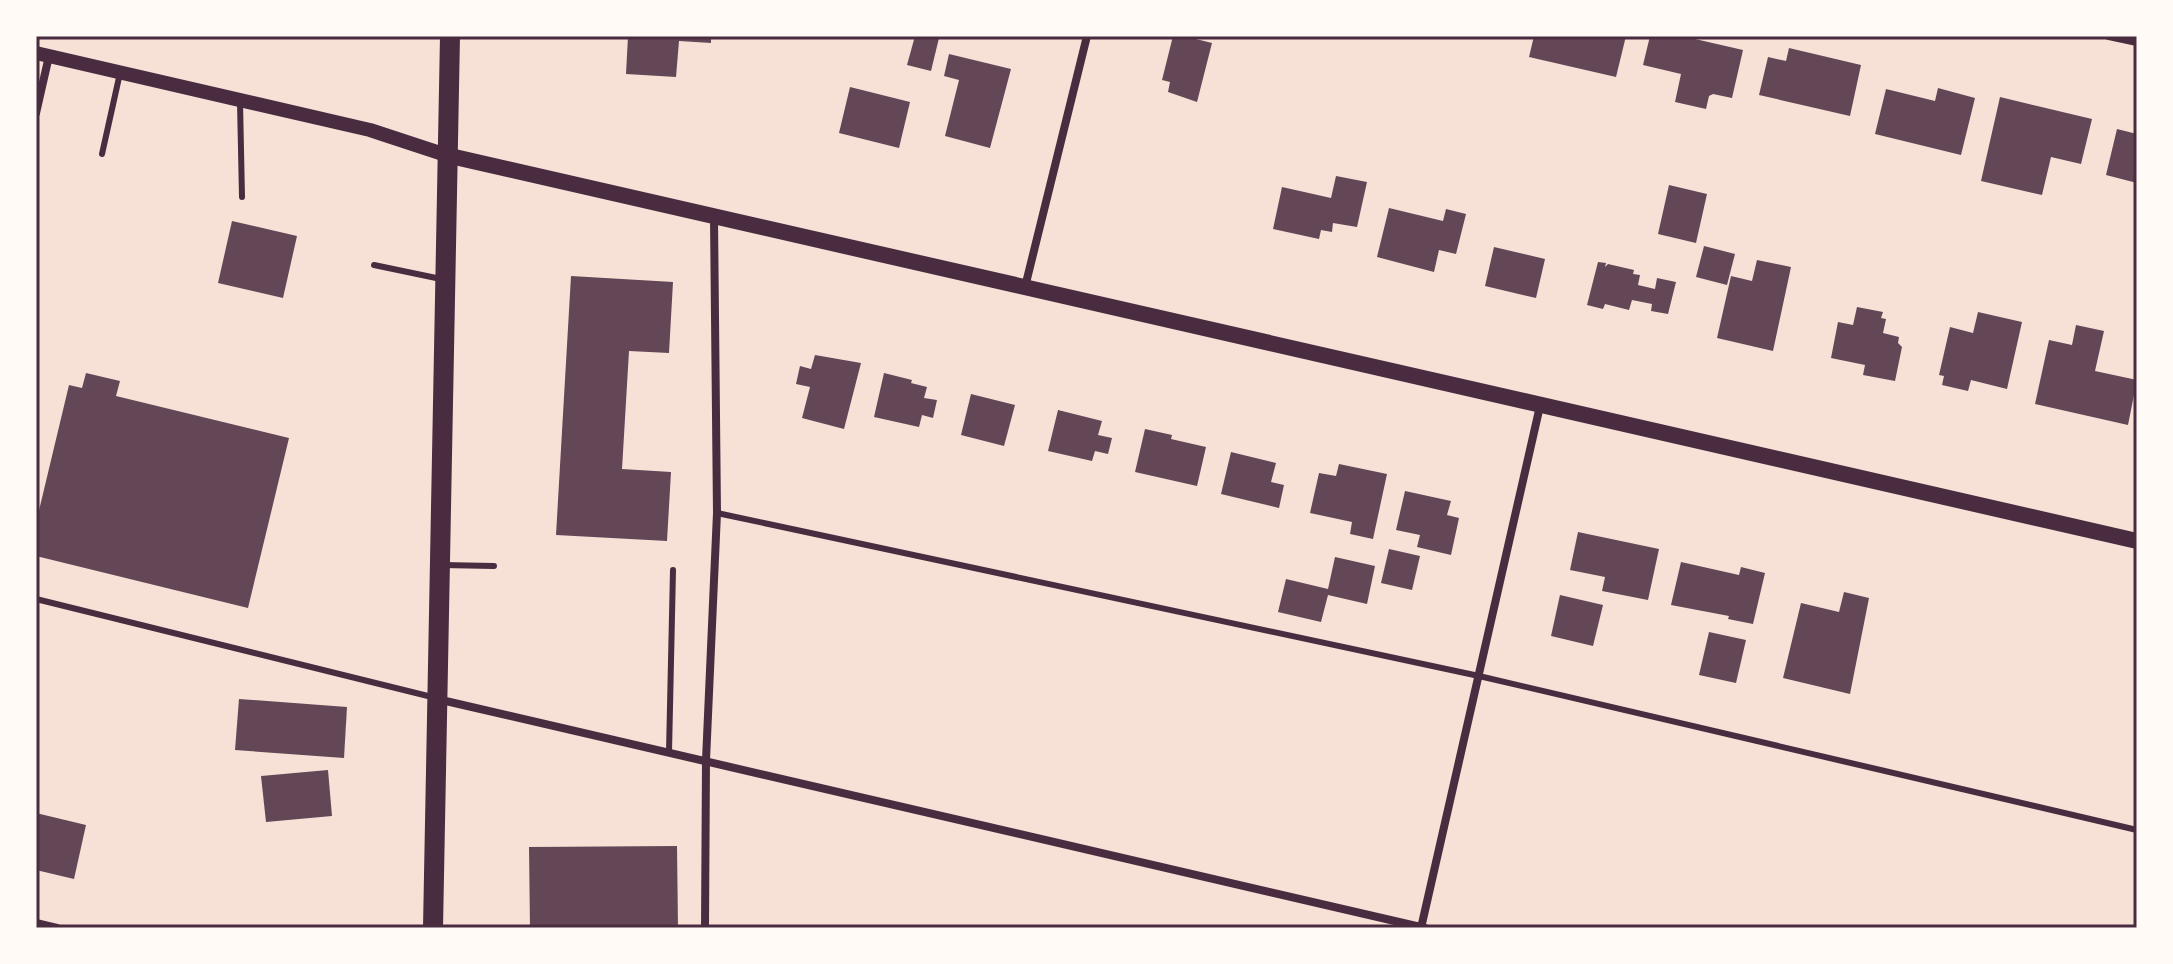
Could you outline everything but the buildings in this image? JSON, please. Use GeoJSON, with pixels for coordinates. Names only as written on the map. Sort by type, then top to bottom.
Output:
{"type":"FeatureCollection","features":[{"type":"Feature","properties":{"kind":"main road"},"geometry":{"type":"LineString","coordinates":[[433,928],[450,36]]}},
{"type":"Feature","properties":{"kind":"main road"},"geometry":{"type":"LineString","coordinates":[[446,155],[2137,541]]}},
{"type":"Feature","properties":{"kind":"street"},"geometry":{"type":"LineString","coordinates":[[1025,288],[1087,36]]}},
{"type":"Feature","properties":{"kind":"street"},"geometry":{"type":"LineString","coordinates":[[2109,36],[2137,42]]}},
{"type":"Feature","properties":{"kind":"street"},"geometry":{"type":"LineString","coordinates":[[36,113],[42,55],[370,130],[446,155]]}},
{"type":"Feature","properties":{"kind":"street"},"geometry":{"type":"LineString","coordinates":[[705,928],[706,760],[717,513],[714,218]]}},
{"type":"Feature","properties":{"kind":"street"},"geometry":{"type":"LineString","coordinates":[[436,698],[1423,928],[1540,406]]}},
{"type":"Feature","properties":{"kind":"street"},"geometry":{"type":"LineString","coordinates":[[36,923],[57,928]]}},
{"type":"Feature","properties":{"kind":"lane"},"geometry":{"type":"LineString","coordinates":[[102,154],[120,73]]}},
{"type":"Feature","properties":{"kind":"lane"},"geometry":{"type":"LineString","coordinates":[[240,102],[242,197]]}},
{"type":"Feature","properties":{"kind":"lane"},"geometry":{"type":"LineString","coordinates":[[374,265],[445,280]]}},
{"type":"Feature","properties":{"kind":"lane"},"geometry":{"type":"LineString","coordinates":[[717,513],[1479,676],[2137,830]]}},
{"type":"Feature","properties":{"kind":"lane"},"geometry":{"type":"LineString","coordinates":[[439,564],[494,566]]}},
{"type":"Feature","properties":{"kind":"lane"},"geometry":{"type":"LineString","coordinates":[[669,752],[673,570]]}},
{"type":"Feature","properties":{"kind":"lane"},"geometry":{"type":"LineString","coordinates":[[36,599],[436,698]]}}]}
